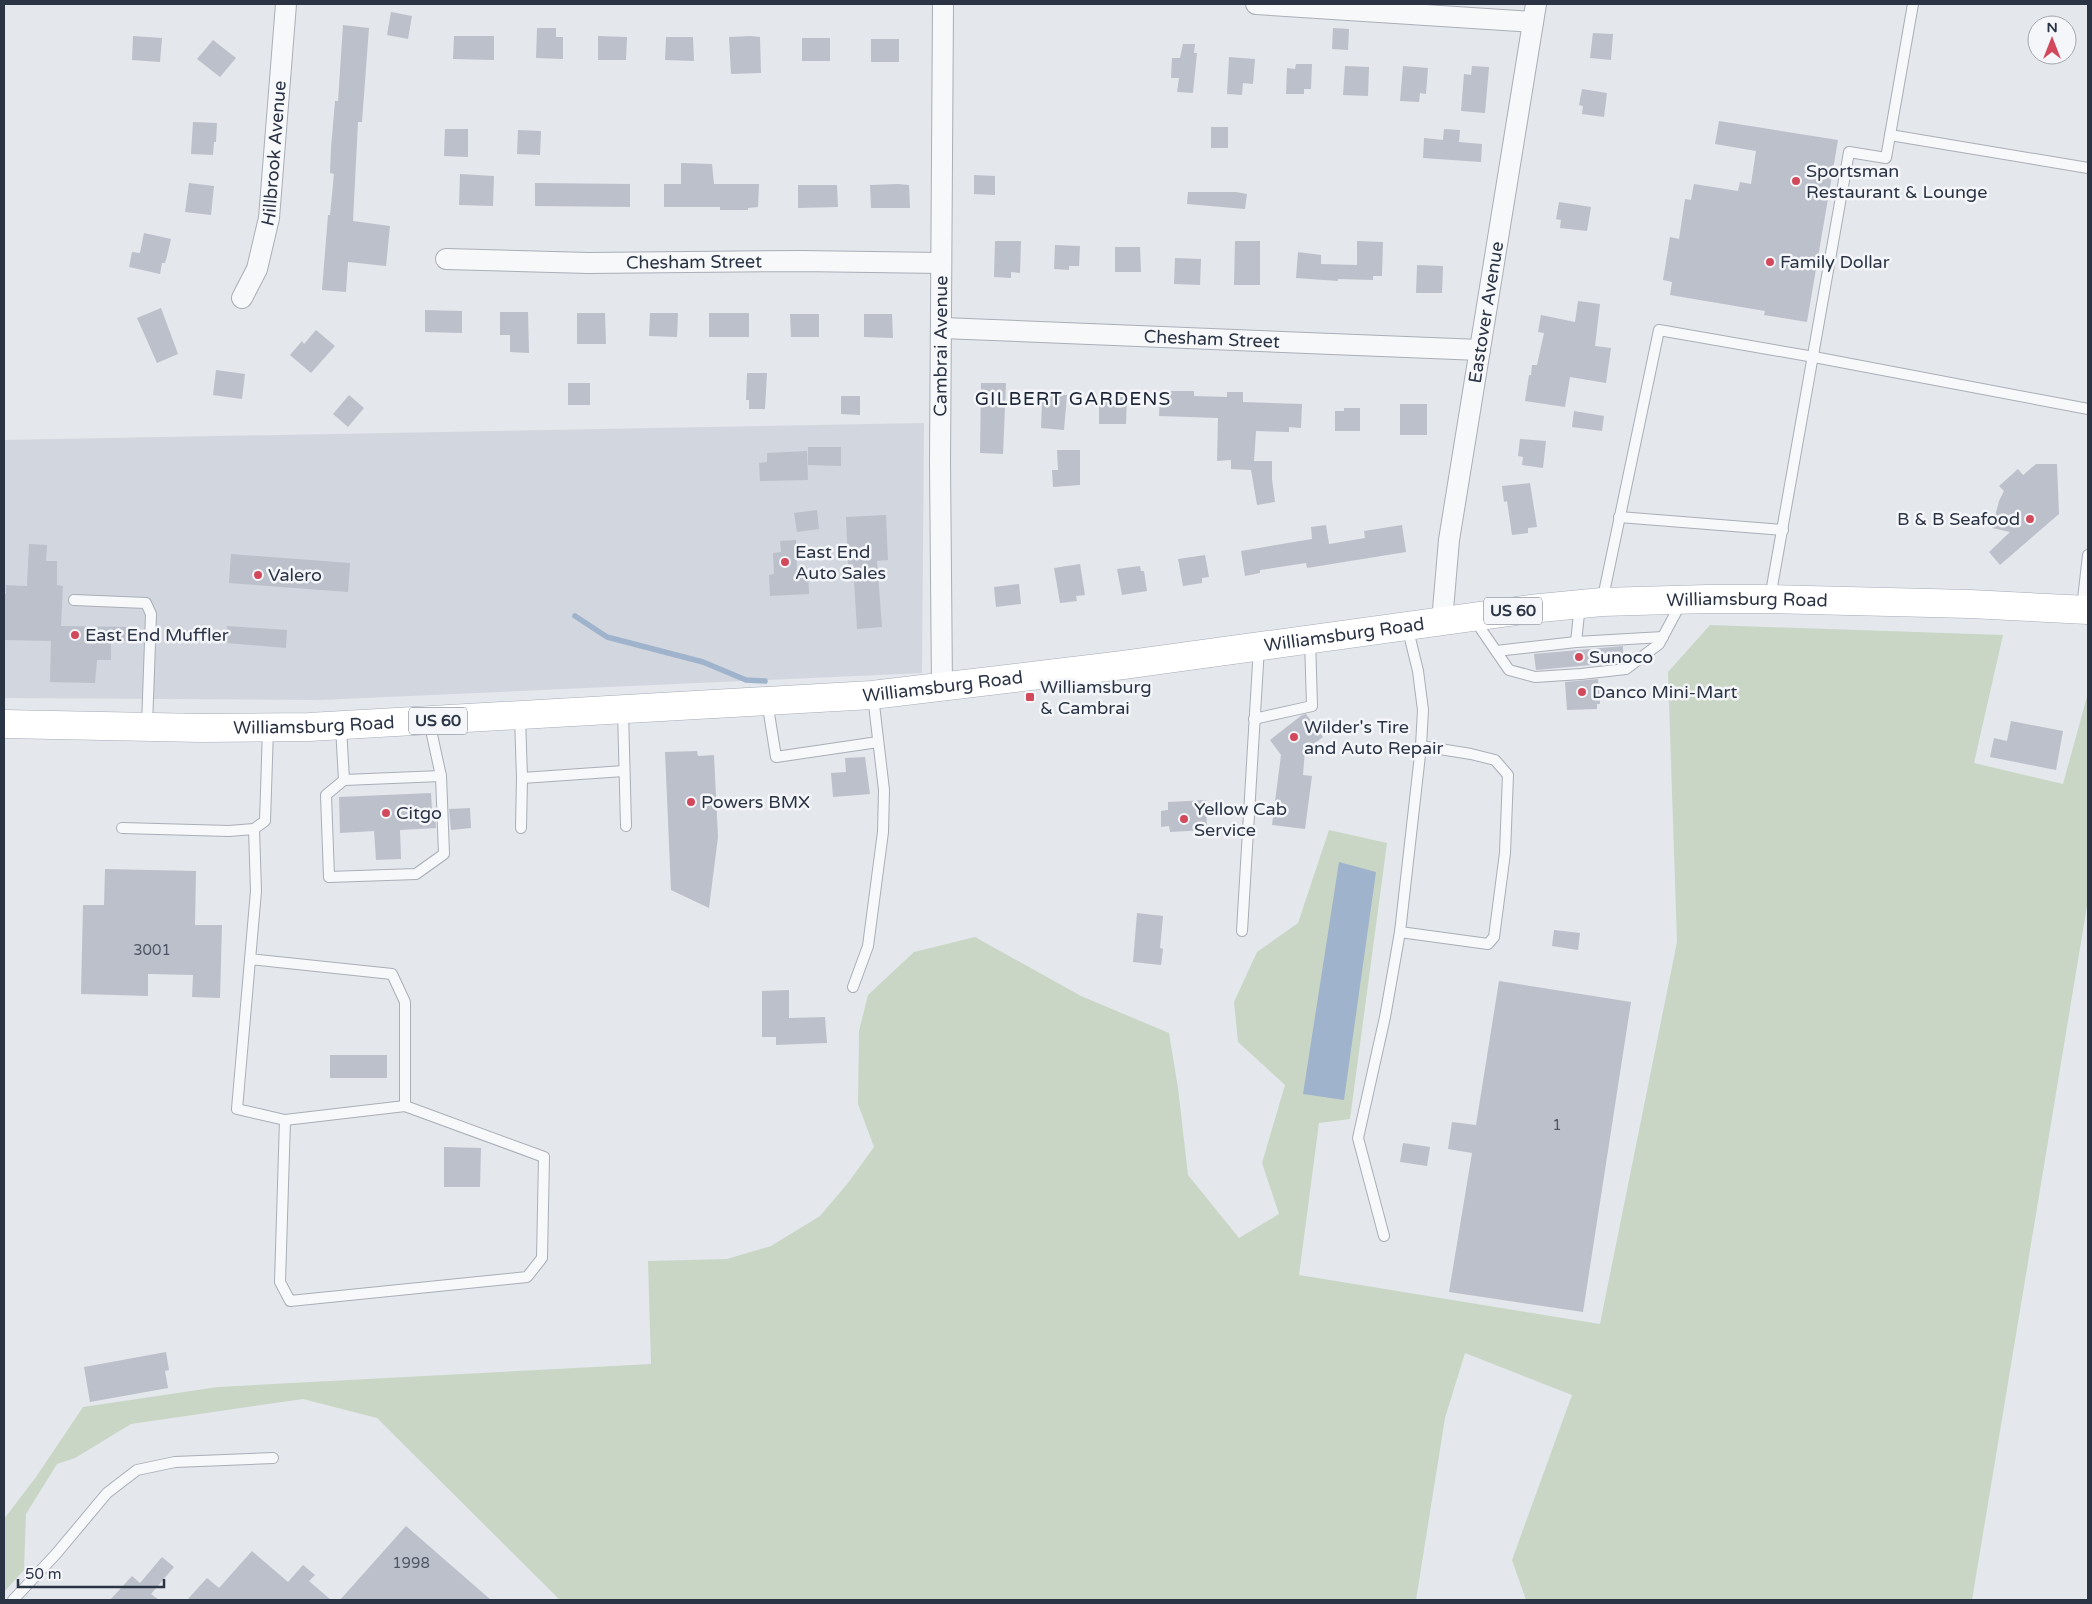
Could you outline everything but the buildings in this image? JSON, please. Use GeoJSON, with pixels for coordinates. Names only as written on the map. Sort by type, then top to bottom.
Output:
{"type":"FeatureCollection","features":[{"type":"Feature","properties":{"kind":"main road","name":"Williamsburg Road"},"geometry":{"type":"LineString","coordinates":[[4,724],[268,728],[341,726],[872,695],[1259,646],[1472,616],[1591,603],[1683,599],[1770,599],[2085,610]]}},
{"type":"Feature","properties":{"kind":"street","name":"Hillbrook Avenue"},"geometry":{"type":"LineString","coordinates":[[242,298],[257,269],[269,218],[286,4]]}},
{"type":"Feature","properties":{"kind":"street","name":"Cambrai Avenue"},"geometry":{"type":"LineString","coordinates":[[942,687],[940,573],[943,4]]}},
{"type":"Feature","properties":{"kind":"street"},"geometry":{"type":"LineString","coordinates":[[1256,4],[1535,13]]}},
{"type":"Feature","properties":{"kind":"street","name":"Eastover Avenue"},"geometry":{"type":"LineString","coordinates":[[1442,621],[1450,540],[1535,13]]}},
{"type":"Feature","properties":{"kind":"street","name":"Chesham Street"},"geometry":{"type":"LineString","coordinates":[[446,259],[588,262],[800,261],[941,263]]}},
{"type":"Feature","properties":{"kind":"street","name":"Chesham Street"},"geometry":{"type":"LineString","coordinates":[[942,328],[1480,350]]}},
{"type":"Feature","properties":{"kind":"lane"},"geometry":{"type":"LineString","coordinates":[[1770,599],[1849,152],[1886,158],[1913,4]]}},
{"type":"Feature","properties":{"kind":"lane"},"geometry":{"type":"LineString","coordinates":[[1890,135],[2088,168]]}},
{"type":"Feature","properties":{"kind":"lane"},"geometry":{"type":"LineString","coordinates":[[1576,642],[1619,517],[1659,330],[1814,357],[2088,409]]}},
{"type":"Feature","properties":{"kind":"lane"},"geometry":{"type":"LineString","coordinates":[[1619,517],[1782,530]]}},
{"type":"Feature","properties":{"kind":"lane"},"geometry":{"type":"LineString","coordinates":[[2085,610],[2088,555]]}},
{"type":"Feature","properties":{"kind":"lane"},"geometry":{"type":"LineString","coordinates":[[1472,616],[1509,670],[1536,677],[1581,674],[1626,669],[1659,644],[1683,599]]}},
{"type":"Feature","properties":{"kind":"lane"},"geometry":{"type":"LineString","coordinates":[[74,600],[146,603],[151,614],[146,727]]}},
{"type":"Feature","properties":{"kind":"lane"},"geometry":{"type":"LineString","coordinates":[[1384,1236],[1358,1138],[1385,1017],[1400,932],[1421,746],[1423,710],[1418,671],[1407,626]]}},
{"type":"Feature","properties":{"kind":"lane"},"geometry":{"type":"LineString","coordinates":[[1496,651],[1576,642],[1663,637]]}},
{"type":"Feature","properties":{"kind":"lane"},"geometry":{"type":"LineString","coordinates":[[1254,719],[1312,706],[1310,639]]}},
{"type":"Feature","properties":{"kind":"lane"},"geometry":{"type":"LineString","coordinates":[[1242,932],[1259,646]]}},
{"type":"Feature","properties":{"kind":"lane"},"geometry":{"type":"LineString","coordinates":[[853,987],[868,946],[882,832],[884,790],[872,695]]}},
{"type":"Feature","properties":{"kind":"lane"},"geometry":{"type":"LineString","coordinates":[[767,701],[776,757],[878,742]]}},
{"type":"Feature","properties":{"kind":"lane"},"geometry":{"type":"LineString","coordinates":[[622,710],[626,826]]}},
{"type":"Feature","properties":{"kind":"lane"},"geometry":{"type":"LineString","coordinates":[[520,716],[521,828]]}},
{"type":"Feature","properties":{"kind":"lane"},"geometry":{"type":"LineString","coordinates":[[429,721],[441,776],[444,854],[416,874],[329,877],[326,795],[344,780],[441,776]]}},
{"type":"Feature","properties":{"kind":"lane"},"geometry":{"type":"LineString","coordinates":[[341,726],[344,780]]}},
{"type":"Feature","properties":{"kind":"lane"},"geometry":{"type":"LineString","coordinates":[[122,828],[229,831],[254,829],[265,821],[268,784],[268,728]]}},
{"type":"Feature","properties":{"kind":"lane"},"geometry":{"type":"LineString","coordinates":[[1400,932],[1488,944],[1494,937],[1505,853],[1508,775],[1495,760],[1421,746]]}},
{"type":"Feature","properties":{"kind":"lane"},"geometry":{"type":"LineString","coordinates":[[522,778],[624,771]]}},
{"type":"Feature","properties":{"kind":"lane"},"geometry":{"type":"LineString","coordinates":[[254,829],[256,891],[237,1109],[285,1120],[405,1106],[544,1157],[542,1258],[526,1277],[290,1301],[280,1282],[285,1120]]}},
{"type":"Feature","properties":{"kind":"lane"},"geometry":{"type":"LineString","coordinates":[[250,959],[392,974],[405,1002],[405,1106]]}},
{"type":"Feature","properties":{"kind":"lane"},"geometry":{"type":"LineString","coordinates":[[13,1600],[56,1554],[107,1492],[138,1470],[175,1462],[273,1458]]}},
{"type":"Feature","properties":{"kind":"shaded area"},"geometry":{"type":"Polygon","coordinates":[[[924,423],[922,673],[320,700],[4,698],[4,440],[924,423]]]}},
{"type":"Feature","properties":{"kind":"green space"},"geometry":{"type":"Polygon","coordinates":[[[1710,625],[2003,635],[1974,763],[2063,784],[2088,693],[2088,900],[1972,1600],[1526,1600],[1512,1560],[1572,1395],[1465,1353],[1445,1418],[1416,1600],[560,1600],[377,1418],[303,1399],[131,1424],[75,1458],[57,1464],[26,1514],[24,1570],[4,1592],[4,1519],[36,1477],[83,1407],[218,1387],[651,1364],[648,1261],[727,1259],[771,1246],[820,1216],[848,1183],[874,1147],[858,1104],[859,1031],[868,995],[914,952],[975,937],[1081,996],[1169,1033],[1178,1088],[1188,1175],[1239,1238],[1279,1214],[1262,1163],[1285,1085],[1238,1042],[1234,1002],[1257,952],[1298,923],[1329,830],[1387,843],[1350,1119],[1319,1123],[1299,1275],[1600,1324],[1677,942],[1668,672],[1710,625]]]}},
{"type":"Feature","properties":{"kind":"water"},"geometry":{"type":"Polygon","coordinates":[[[1339,862],[1376,872],[1344,1100],[1303,1094],[1339,862]]]}},
{"type":"Feature","properties":{"kind":"waterway"},"geometry":{"type":"LineString","coordinates":[[575,616],[607,637],[703,662],[746,680],[765,681]]}},
{"type":"Feature","properties":{"kind":"place","name":"Sportsman Restaurant & Lounge"},"geometry":{"type":"Point","coordinates":[1796,181]}},
{"type":"Feature","properties":{"kind":"place","name":"Family Dollar"},"geometry":{"type":"Point","coordinates":[1770,262]}},
{"type":"Feature","properties":{"kind":"place","name":"B & B Seafood"},"geometry":{"type":"Point","coordinates":[2030,519]}},
{"type":"Feature","properties":{"kind":"place","name":"East End Auto Sales"},"geometry":{"type":"Point","coordinates":[785,562]}},
{"type":"Feature","properties":{"kind":"place","name":"Valero"},"geometry":{"type":"Point","coordinates":[258,575]}},
{"type":"Feature","properties":{"kind":"place","name":"East End Muffler"},"geometry":{"type":"Point","coordinates":[75,635]}},
{"type":"Feature","properties":{"kind":"place","name":"Sunoco"},"geometry":{"type":"Point","coordinates":[1579,657]}},
{"type":"Feature","properties":{"kind":"place","name":"Danco Mini-Mart"},"geometry":{"type":"Point","coordinates":[1582,692]}},
{"type":"Feature","properties":{"kind":"place","name":"Williamsburg & Cambrai"},"geometry":{"type":"Point","coordinates":[1030,697]}},
{"type":"Feature","properties":{"kind":"place","name":"Wilder's Tire and Auto Repair"},"geometry":{"type":"Point","coordinates":[1294,737]}},
{"type":"Feature","properties":{"kind":"place","name":"Powers BMX"},"geometry":{"type":"Point","coordinates":[691,802]}},
{"type":"Feature","properties":{"kind":"place","name":"Citgo"},"geometry":{"type":"Point","coordinates":[386,813]}},
{"type":"Feature","properties":{"kind":"place","name":"Yellow Cab Service"},"geometry":{"type":"Point","coordinates":[1184,819]}},
{"type":"Feature","properties":{"kind":"district","name":"GILBERT GARDENS"},"geometry":{"type":"Point","coordinates":[1073,399]}}]}
